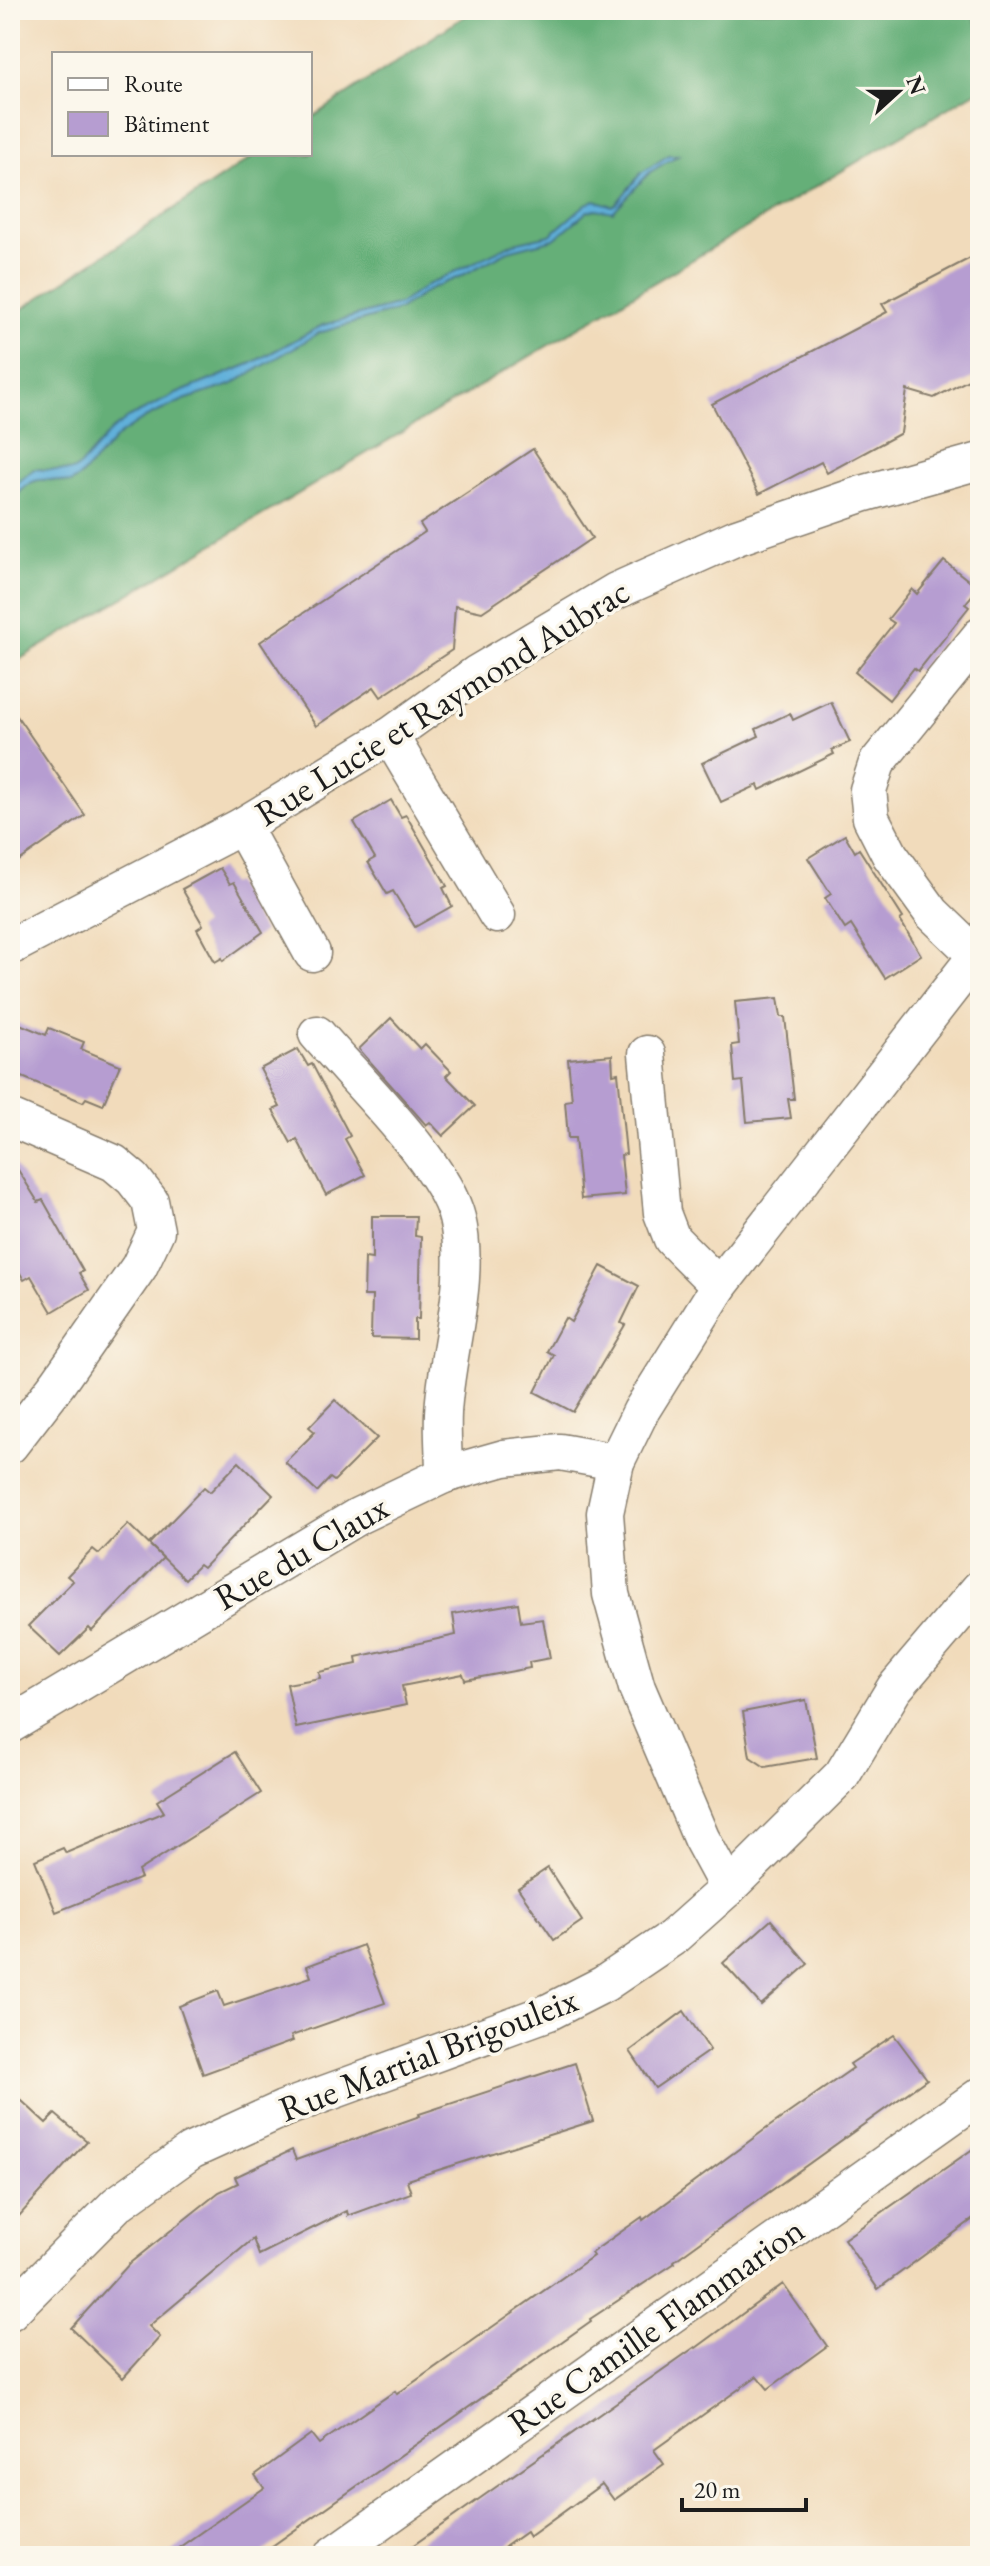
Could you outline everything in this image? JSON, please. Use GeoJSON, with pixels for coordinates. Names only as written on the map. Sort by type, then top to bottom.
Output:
{"type":"FeatureCollection","features":[{"type":"Feature","properties":{"kind":"street","name":"Rue Lucie et Raymond Aubrac"},"geometry":{"type":"LineString","coordinates":[[10,947],[242,826],[390,736],[476,674],[616,591],[737,537],[862,494],[980,461]]}},
{"type":"Feature","properties":{"kind":"street"},"geometry":{"type":"LineString","coordinates":[[728,1888],[701,1838],[637,1688],[611,1594],[605,1513],[616,1462],[641,1411],[719,1286],[978,954],[932,913],[890,855],[871,818],[868,790],[877,763],[980,636]]}},
{"type":"Feature","properties":{"kind":"street"},"geometry":{"type":"LineString","coordinates":[[390,736],[497,915]]}},
{"type":"Feature","properties":{"kind":"street"},"geometry":{"type":"LineString","coordinates":[[242,826],[312,953]]}},
{"type":"Feature","properties":{"kind":"street"},"geometry":{"type":"LineString","coordinates":[[317,1034],[416,1147],[442,1183],[457,1217],[462,1260],[443,1413],[444,1475]]}},
{"type":"Feature","properties":{"kind":"street"},"geometry":{"type":"LineString","coordinates":[[647,1054],[662,1213],[672,1239],[719,1286]]}},
{"type":"Feature","properties":{"kind":"street"},"geometry":{"type":"LineString","coordinates":[[10,1118],[114,1163],[133,1179],[150,1201],[156,1231],[139,1267],[58,1383],[10,1445]]}},
{"type":"Feature","properties":{"kind":"street","name":"Rue du Claux"},"geometry":{"type":"LineString","coordinates":[[10,1725],[358,1516],[444,1475],[504,1458],[560,1452],[616,1462]]}},
{"type":"Feature","properties":{"kind":"street","name":"Rue Martial Brigouleix"},"geometry":{"type":"LineString","coordinates":[[10,2312],[117,2204],[191,2151],[283,2109],[549,2012],[604,1984],[672,1938],[728,1888],[842,1775],[894,1689],[980,1588]]}},
{"type":"Feature","properties":{"kind":"street","name":"Rue Camille Flammarion"},"geometry":{"type":"LineString","coordinates":[[332,2556],[980,2096]]}},
{"type":"Feature","properties":{"kind":"green space"},"geometry":{"type":"Polygon","coordinates":[[[474,10],[971,10],[980,31],[980,89],[10,665],[10,317],[254,156],[312,156],[312,118],[474,10]]]}},
{"type":"Feature","properties":{"kind":"water"},"geometry":{"type":"Polygon","coordinates":[[[669,155],[678,155],[650,172],[613,212],[588,211],[554,239],[508,251],[432,288],[398,310],[319,333],[231,385],[184,400],[145,418],[118,436],[71,483],[36,481],[25,487],[10,503],[10,489],[34,469],[72,471],[128,418],[176,394],[250,364],[323,325],[399,304],[429,284],[514,243],[550,235],[595,200],[612,206],[641,173],[669,155]]]}},
{"type":"Feature","properties":{"kind":"building"},"geometry":{"type":"Polygon","coordinates":[[[980,253],[980,374],[934,398],[907,390],[901,433],[827,473],[821,462],[759,494],[712,404],[887,312],[882,304],[980,253]]]}},
{"type":"Feature","properties":{"kind":"building"},"geometry":{"type":"Polygon","coordinates":[[[533,449],[592,538],[482,612],[455,606],[452,650],[381,697],[374,687],[316,726],[260,642],[425,532],[420,524],[533,449]]]}},
{"type":"Feature","properties":{"kind":"building"},"geometry":{"type":"Polygon","coordinates":[[[944,561],[978,588],[965,604],[969,607],[918,671],[914,668],[889,700],[855,672],[894,623],[888,619],[912,589],[917,594],[944,561]]]}},
{"type":"Feature","properties":{"kind":"building"},"geometry":{"type":"Polygon","coordinates":[[[831,702],[850,742],[832,750],[834,754],[760,790],[758,785],[721,802],[702,763],[759,736],[756,729],[790,713],[793,720],[831,702]]]}},
{"type":"Feature","properties":{"kind":"building"},"geometry":{"type":"Polygon","coordinates":[[[10,706],[85,815],[10,867],[10,706]]]}},
{"type":"Feature","properties":{"kind":"building"},"geometry":{"type":"Polygon","coordinates":[[[391,800],[401,817],[406,815],[447,886],[443,888],[452,906],[415,927],[393,891],[387,894],[368,862],[375,858],[354,822],[391,800]]]}},
{"type":"Feature","properties":{"kind":"building"},"geometry":{"type":"Polygon","coordinates":[[[845,835],[855,852],[859,849],[903,918],[900,920],[921,955],[885,978],[851,925],[845,929],[825,898],[831,894],[808,858],[845,835]]]}},
{"type":"Feature","properties":{"kind":"building"},"geometry":{"type":"Polygon","coordinates":[[[220,868],[230,884],[234,882],[263,932],[223,961],[222,958],[215,962],[197,929],[203,925],[182,889],[220,868]]]}},
{"type":"Feature","properties":{"kind":"building"},"geometry":{"type":"Polygon","coordinates":[[[778,998],[781,1017],[785,1017],[794,1099],[788,1099],[791,1118],[747,1122],[743,1081],[735,1082],[732,1045],[739,1044],[735,1002],[778,998]]]}},
{"type":"Feature","properties":{"kind":"building"},"geometry":{"type":"Polygon","coordinates":[[[391,1018],[420,1049],[425,1044],[451,1071],[446,1076],[475,1106],[443,1136],[430,1122],[426,1125],[359,1049],[391,1018]]]}},
{"type":"Feature","properties":{"kind":"building"},"geometry":{"type":"Polygon","coordinates":[[[10,1020],[46,1035],[49,1028],[84,1042],[81,1049],[120,1065],[103,1105],[86,1098],[83,1102],[10,1072],[10,1020]]]}},
{"type":"Feature","properties":{"kind":"building"},"geometry":{"type":"Polygon","coordinates":[[[298,1049],[308,1066],[312,1064],[350,1136],[345,1139],[365,1175],[326,1195],[297,1139],[291,1143],[273,1110],[280,1107],[260,1069],[298,1049]]]}},
{"type":"Feature","properties":{"kind":"building"},"geometry":{"type":"Polygon","coordinates":[[[612,1055],[613,1074],[618,1073],[626,1154],[621,1155],[625,1195],[581,1199],[575,1138],[568,1138],[565,1101],[572,1100],[568,1059],[612,1055]]]}},
{"type":"Feature","properties":{"kind":"building"},"geometry":{"type":"Polygon","coordinates":[[[10,1157],[38,1202],[43,1200],[83,1271],[79,1273],[89,1290],[52,1312],[31,1276],[24,1280],[10,1256],[10,1157]]]}},
{"type":"Feature","properties":{"kind":"building"},"geometry":{"type":"Polygon","coordinates":[[[372,1216],[416,1216],[415,1236],[421,1237],[419,1319],[415,1319],[415,1339],[371,1338],[372,1296],[364,1296],[365,1258],[372,1259],[372,1216]]]}},
{"type":"Feature","properties":{"kind":"building"},"geometry":{"type":"Polygon","coordinates":[[[601,1266],[639,1286],[621,1323],[625,1325],[573,1412],[535,1392],[554,1355],[547,1351],[565,1318],[571,1322],[601,1266]]]}},
{"type":"Feature","properties":{"kind":"building"},"geometry":{"type":"Polygon","coordinates":[[[335,1400],[377,1438],[334,1481],[330,1478],[317,1492],[285,1462],[315,1432],[309,1427],[335,1400]]]}},
{"type":"Feature","properties":{"kind":"building"},"geometry":{"type":"Polygon","coordinates":[[[239,1462],[273,1495],[203,1568],[199,1565],[185,1579],[149,1544],[204,1487],[210,1492],[239,1462]]]}},
{"type":"Feature","properties":{"kind":"building"},"geometry":{"type":"Polygon","coordinates":[[[128,1524],[163,1558],[92,1631],[89,1628],[60,1656],[28,1626],[73,1581],[67,1576],[93,1549],[99,1554],[128,1524]]]}},
{"type":"Feature","properties":{"kind":"building"},"geometry":{"type":"Polygon","coordinates":[[[518,1603],[521,1622],[543,1619],[550,1658],[529,1662],[530,1668],[465,1680],[463,1674],[402,1686],[406,1705],[296,1728],[287,1684],[320,1678],[319,1672],[357,1664],[356,1657],[456,1635],[453,1614],[518,1603]]]}},
{"type":"Feature","properties":{"kind":"building"},"geometry":{"type":"Polygon","coordinates":[[[806,1700],[817,1758],[765,1767],[750,1757],[743,1712],[806,1700]]]}},
{"type":"Feature","properties":{"kind":"building"},"geometry":{"type":"Polygon","coordinates":[[[235,1752],[261,1793],[138,1871],[141,1878],[56,1912],[35,1860],[63,1848],[66,1853],[164,1812],[157,1801],[235,1752]]]}},
{"type":"Feature","properties":{"kind":"building"},"geometry":{"type":"Polygon","coordinates":[[[548,1868],[582,1921],[554,1940],[518,1888],[548,1868]]]}},
{"type":"Feature","properties":{"kind":"building"},"geometry":{"type":"Polygon","coordinates":[[[771,1920],[808,1964],[761,2005],[723,1963],[771,1920]]]}},
{"type":"Feature","properties":{"kind":"building"},"geometry":{"type":"Polygon","coordinates":[[[363,1945],[385,2003],[291,2036],[293,2041],[203,2074],[179,2006],[218,1991],[224,2006],[311,1977],[307,1966],[363,1945]]]}},
{"type":"Feature","properties":{"kind":"building"},"geometry":{"type":"Polygon","coordinates":[[[684,2011],[710,2050],[655,2088],[630,2051],[684,2011]]]}},
{"type":"Feature","properties":{"kind":"building"},"geometry":{"type":"Polygon","coordinates":[[[894,2035],[927,2079],[675,2263],[590,2319],[258,2556],[167,2556],[264,2488],[255,2475],[311,2434],[319,2444],[395,2391],[397,2394],[593,2256],[591,2253],[642,2217],[643,2220],[853,2068],[850,2064],[894,2035]]]}},
{"type":"Feature","properties":{"kind":"building"},"geometry":{"type":"Polygon","coordinates":[[[575,2063],[593,2121],[407,2180],[411,2193],[348,2216],[347,2211],[259,2255],[253,2239],[149,2326],[160,2337],[123,2378],[71,2328],[130,2263],[219,2192],[238,2183],[235,2177],[292,2150],[296,2160],[419,2114],[575,2063]]]}},
{"type":"Feature","properties":{"kind":"building"},"geometry":{"type":"Polygon","coordinates":[[[10,2090],[46,2123],[55,2114],[87,2141],[10,2226],[10,2090]]]}},
{"type":"Feature","properties":{"kind":"building"},"geometry":{"type":"Polygon","coordinates":[[[980,2144],[980,2214],[878,2289],[844,2239],[980,2144]]]}},
{"type":"Feature","properties":{"kind":"building"},"geometry":{"type":"Polygon","coordinates":[[[783,2284],[827,2346],[768,2389],[757,2376],[654,2450],[664,2464],[614,2500],[602,2484],[529,2537],[526,2532],[492,2556],[398,2556],[696,2348],[783,2284]]]}}]}
